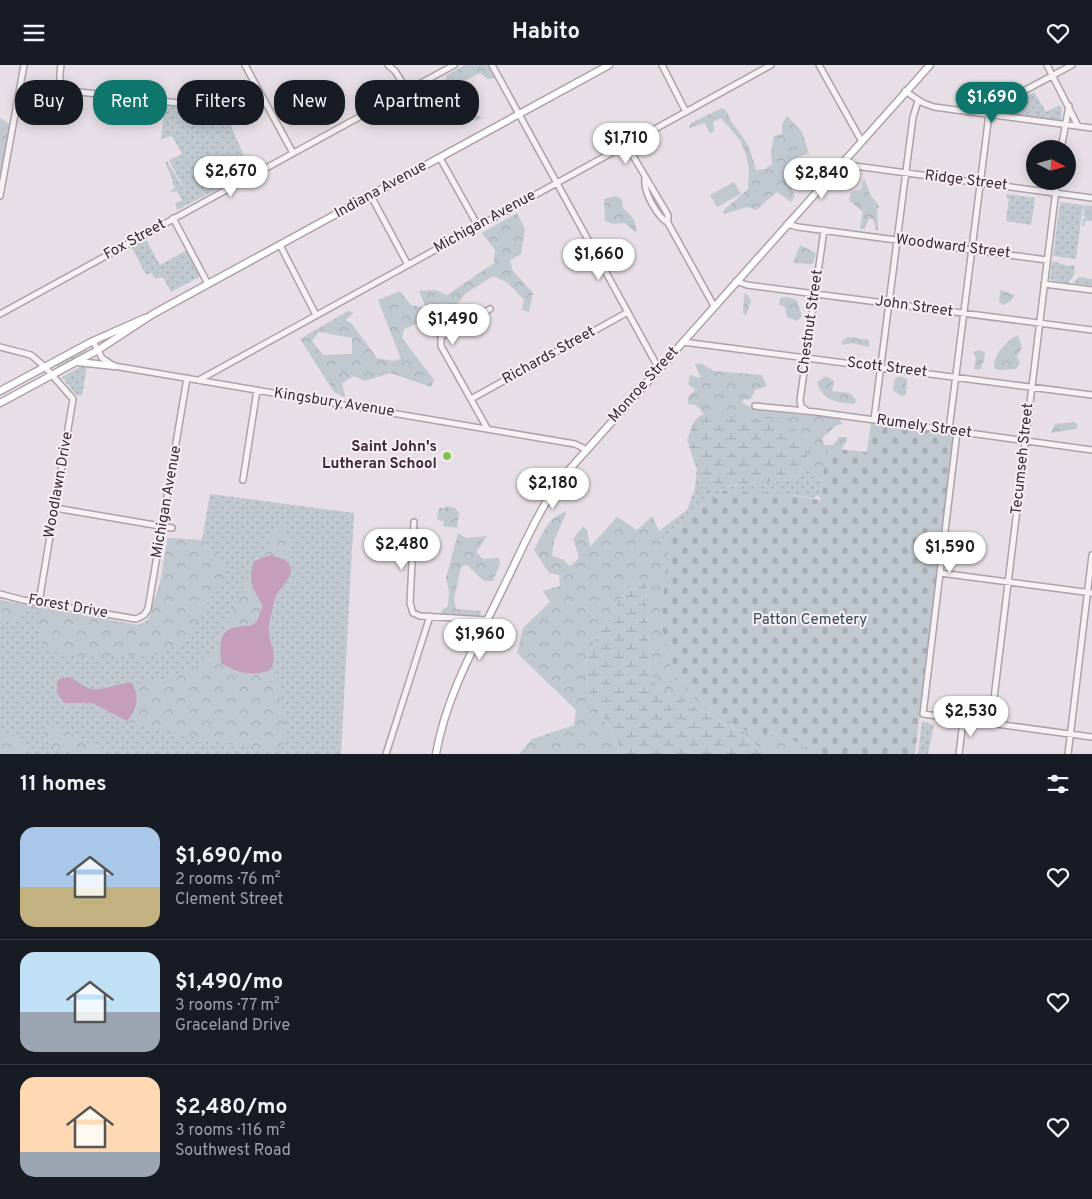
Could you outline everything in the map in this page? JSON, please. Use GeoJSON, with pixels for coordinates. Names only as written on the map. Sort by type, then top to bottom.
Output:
{"type":"FeatureCollection","features":[{"type":"Feature","properties":{"kind":"main road","name":"Indiana Avenue"},"geometry":{"type":"LineString","coordinates":[[0,403],[98,350],[153,315],[208,284],[608,65]]}},
{"type":"Feature","properties":{"kind":"main road","name":"Monroe Street"},"geometry":{"type":"LineString","coordinates":[[436,754],[451,698],[549,496],[587,450],[787,223],[930,65]]}},
{"type":"Feature","properties":{"kind":"main road","name":"Indiana Avenue"},"geometry":{"type":"LineString","coordinates":[[0,391],[93,341],[153,315]]}},
{"type":"Feature","properties":{"kind":"main road"},"geometry":{"type":"LineString","coordinates":[[76,362],[114,366]]}},
{"type":"Feature","properties":{"kind":"street"},"geometry":{"type":"LineString","coordinates":[[0,196],[24,65]]}},
{"type":"Feature","properties":{"kind":"street"},"geometry":{"type":"LineString","coordinates":[[61,65],[60,82],[62,86],[70,91],[177,103]]}},
{"type":"Feature","properties":{"kind":"street"},"geometry":{"type":"LineString","coordinates":[[245,65],[253,80]]}},
{"type":"Feature","properties":{"kind":"street"},"geometry":{"type":"LineString","coordinates":[[388,65],[401,80]]}},
{"type":"Feature","properties":{"kind":"street","name":"Fox Street"},"geometry":{"type":"LineString","coordinates":[[426,80],[454,65]]}},
{"type":"Feature","properties":{"kind":"street"},"geometry":{"type":"LineString","coordinates":[[492,65],[659,369]]}},
{"type":"Feature","properties":{"kind":"street"},"geometry":{"type":"LineString","coordinates":[[662,65],[686,111]]}},
{"type":"Feature","properties":{"kind":"street","name":"Michigan Avenue"},"geometry":{"type":"LineString","coordinates":[[199,380],[771,65]]}},
{"type":"Feature","properties":{"kind":"street"},"geometry":{"type":"LineString","coordinates":[[819,65],[861,140]]}},
{"type":"Feature","properties":{"kind":"street"},"geometry":{"type":"LineString","coordinates":[[1046,65],[1078,126]]}},
{"type":"Feature","properties":{"kind":"street"},"geometry":{"type":"LineString","coordinates":[[949,430],[989,114],[992,109],[1072,65]]}},
{"type":"Feature","properties":{"kind":"street"},"geometry":{"type":"LineString","coordinates":[[905,91],[918,101],[934,107],[1092,128]]}},
{"type":"Feature","properties":{"kind":"street"},"geometry":{"type":"LineString","coordinates":[[264,101],[293,153]]}},
{"type":"Feature","properties":{"kind":"street"},"geometry":{"type":"LineString","coordinates":[[874,419],[913,117],[918,101]]}},
{"type":"Feature","properties":{"kind":"street"},"geometry":{"type":"LineString","coordinates":[[1062,140],[1069,106]]}},
{"type":"Feature","properties":{"kind":"street","name":"Fox Street"},"geometry":{"type":"LineString","coordinates":[[0,314],[355,119]]}},
{"type":"Feature","properties":{"kind":"street"},"geometry":{"type":"LineString","coordinates":[[626,144],[645,178],[644,186],[662,219],[668,223],[714,306]]}},
{"type":"Feature","properties":{"kind":"street"},"geometry":{"type":"LineString","coordinates":[[440,158],[478,226]]}},
{"type":"Feature","properties":{"kind":"street","name":"Ridge Street"},"geometry":{"type":"LineString","coordinates":[[840,164],[1092,198]]}},
{"type":"Feature","properties":{"kind":"street"},"geometry":{"type":"LineString","coordinates":[[1056,190],[1044,284],[1092,290]]}},
{"type":"Feature","properties":{"kind":"street"},"geometry":{"type":"LineString","coordinates":[[370,195],[408,265]]}},
{"type":"Feature","properties":{"kind":"street"},"geometry":{"type":"LineString","coordinates":[[173,218],[208,284]]}},
{"type":"Feature","properties":{"kind":"street","name":"Woodward Street"},"geometry":{"type":"LineString","coordinates":[[787,223],[824,231],[1047,260]]}},
{"type":"Feature","properties":{"kind":"street","name":"Chestnut Street"},"geometry":{"type":"LineString","coordinates":[[807,411],[801,406],[800,400],[824,231]]}},
{"type":"Feature","properties":{"kind":"street"},"geometry":{"type":"LineString","coordinates":[[280,245],[316,315]]}},
{"type":"Feature","properties":{"kind":"street","name":"John Street"},"geometry":{"type":"LineString","coordinates":[[736,281],[747,285],[815,295],[1092,330]]}},
{"type":"Feature","properties":{"kind":"street","name":"Tecumseh Street"},"geometry":{"type":"LineString","coordinates":[[991,723],[1044,284]]}},
{"type":"Feature","properties":{"kind":"street"},"geometry":{"type":"LineString","coordinates":[[487,428],[441,346],[441,337],[490,309]]}},
{"type":"Feature","properties":{"kind":"street","name":"Richards Street"},"geometry":{"type":"LineString","coordinates":[[470,399],[628,312]]}},
{"type":"Feature","properties":{"kind":"street"},"geometry":{"type":"LineString","coordinates":[[93,341],[102,358],[114,366]]}},
{"type":"Feature","properties":{"kind":"street","name":"Scott Street"},"geometry":{"type":"LineString","coordinates":[[683,342],[1092,395]]}},
{"type":"Feature","properties":{"kind":"street"},"geometry":{"type":"LineString","coordinates":[[0,347],[24,351],[53,375]]}},
{"type":"Feature","properties":{"kind":"street","name":"Kingsbury Avenue"},"geometry":{"type":"LineString","coordinates":[[114,366],[487,428],[575,444],[587,450]]}},
{"type":"Feature","properties":{"kind":"street","name":"Woodlawn Drive"},"geometry":{"type":"LineString","coordinates":[[39,602],[74,404],[71,395],[53,375]]}},
{"type":"Feature","properties":{"kind":"street","name":"Michigan Avenue"},"geometry":{"type":"LineString","coordinates":[[136,619],[144,615],[148,609],[188,378]]}},
{"type":"Feature","properties":{"kind":"street"},"geometry":{"type":"LineString","coordinates":[[243,480],[257,390]]}},
{"type":"Feature","properties":{"kind":"street","name":"Rumely Street"},"geometry":{"type":"LineString","coordinates":[[755,406],[874,419],[1025,442],[1092,450]]}},
{"type":"Feature","properties":{"kind":"street"},"geometry":{"type":"LineString","coordinates":[[957,432],[923,714],[963,721],[1092,737]]}},
{"type":"Feature","properties":{"kind":"street"},"geometry":{"type":"LineString","coordinates":[[55,507],[172,528]]}},
{"type":"Feature","properties":{"kind":"street"},"geometry":{"type":"LineString","coordinates":[[414,522],[410,608],[414,614],[488,619]]}},
{"type":"Feature","properties":{"kind":"street"},"geometry":{"type":"LineString","coordinates":[[1068,754],[1090,592],[1092,555]]}},
{"type":"Feature","properties":{"kind":"street"},"geometry":{"type":"LineString","coordinates":[[940,573],[1090,592]]}},
{"type":"Feature","properties":{"kind":"street","name":"Forest Drive"},"geometry":{"type":"LineString","coordinates":[[0,594],[136,619]]}},
{"type":"Feature","properties":{"kind":"street"},"geometry":{"type":"LineString","coordinates":[[386,754],[430,616]]}},
{"type":"Feature","properties":{"kind":"street"},"geometry":{"type":"LineString","coordinates":[[959,754],[963,721]]}},
{"type":"Feature","properties":{"kind":"green space"},"geometry":{"type":"Polygon","coordinates":[[[465,65],[487,65],[495,78],[488,79],[480,73],[466,80],[445,80],[447,75],[465,65]]]}},
{"type":"Feature","properties":{"kind":"green space"},"geometry":{"type":"Polygon","coordinates":[[[1034,92],[1046,112],[1060,105],[1062,109],[1061,120],[999,112],[1034,92]]]}},
{"type":"Feature","properties":{"kind":"green space"},"geometry":{"type":"Polygon","coordinates":[[[167,105],[177,106],[177,125],[231,125],[251,172],[177,210],[175,204],[182,200],[177,191],[171,192],[175,188],[165,163],[167,161],[188,196],[169,160],[182,154],[172,136],[161,139],[163,125],[167,125],[167,105]]]}},
{"type":"Feature","properties":{"kind":"green space"},"geometry":{"type":"Polygon","coordinates":[[[722,108],[726,110],[731,121],[749,146],[756,170],[765,169],[772,164],[771,153],[774,136],[782,134],[782,124],[787,116],[802,132],[809,153],[796,158],[794,163],[790,182],[795,197],[791,202],[777,192],[756,210],[747,207],[724,214],[723,211],[748,189],[749,169],[740,140],[721,118],[713,122],[714,131],[710,133],[705,123],[689,128],[691,123],[722,108]]]}},
{"type":"Feature","properties":{"kind":"green space"},"geometry":{"type":"Polygon","coordinates":[[[0,118],[10,124],[0,178],[0,118]]]}},
{"type":"Feature","properties":{"kind":"green space"},"geometry":{"type":"Polygon","coordinates":[[[864,178],[870,194],[879,206],[877,210],[878,230],[876,231],[873,219],[869,219],[864,230],[860,228],[863,212],[849,200],[851,192],[861,189],[864,178]]]}},
{"type":"Feature","properties":{"kind":"green space"},"geometry":{"type":"Polygon","coordinates":[[[734,182],[741,194],[717,207],[710,195],[734,182]]]}},
{"type":"Feature","properties":{"kind":"green space"},"geometry":{"type":"Polygon","coordinates":[[[1007,194],[1035,198],[1031,225],[1006,221],[1009,199],[1006,198],[1007,194]]]}},
{"type":"Feature","properties":{"kind":"green space"},"geometry":{"type":"Polygon","coordinates":[[[616,196],[622,199],[623,208],[633,219],[636,225],[636,233],[625,223],[614,224],[605,221],[604,199],[616,196]]]}},
{"type":"Feature","properties":{"kind":"green space"},"geometry":{"type":"Polygon","coordinates":[[[1060,202],[1083,205],[1076,259],[1053,256],[1060,202]]]}},
{"type":"Feature","properties":{"kind":"green space"},"geometry":{"type":"Polygon","coordinates":[[[1084,205],[1092,206],[1092,221],[1085,221],[1084,227],[1082,225],[1083,219],[1086,218],[1083,215],[1084,205]]]}},
{"type":"Feature","properties":{"kind":"green space"},"geometry":{"type":"Polygon","coordinates":[[[517,213],[525,229],[521,254],[510,260],[513,271],[533,293],[529,312],[522,310],[524,300],[508,283],[493,276],[465,294],[454,309],[404,329],[402,338],[434,380],[431,387],[390,373],[365,381],[354,376],[342,383],[345,397],[334,392],[300,339],[348,311],[354,312],[346,320],[352,324],[377,358],[393,361],[401,359],[378,300],[400,291],[411,305],[426,308],[419,291],[436,290],[447,295],[494,263],[495,250],[482,233],[517,213]],[[319,332],[312,341],[323,355],[352,354],[352,338],[319,332]]]}},
{"type":"Feature","properties":{"kind":"green space"},"geometry":{"type":"Polygon","coordinates":[[[145,238],[160,265],[187,250],[201,276],[171,292],[163,277],[155,279],[151,273],[146,275],[131,246],[145,238]]]}},
{"type":"Feature","properties":{"kind":"green space"},"geometry":{"type":"Polygon","coordinates":[[[800,245],[816,253],[813,264],[793,263],[800,245]]]}},
{"type":"Feature","properties":{"kind":"green space"},"geometry":{"type":"Polygon","coordinates":[[[1052,261],[1068,266],[1075,265],[1074,275],[1068,283],[1050,280],[1052,261]]]}},
{"type":"Feature","properties":{"kind":"green space"},"geometry":{"type":"Polygon","coordinates":[[[1079,277],[1092,279],[1092,286],[1072,283],[1079,277]]]}},
{"type":"Feature","properties":{"kind":"green space"},"geometry":{"type":"Polygon","coordinates":[[[1000,290],[1015,295],[1010,302],[1002,305],[999,301],[1000,290]]]}},
{"type":"Feature","properties":{"kind":"green space"},"geometry":{"type":"Polygon","coordinates":[[[746,293],[751,301],[746,315],[743,314],[744,295],[746,293]]]}},
{"type":"Feature","properties":{"kind":"green space"},"geometry":{"type":"Polygon","coordinates":[[[787,297],[797,300],[802,316],[797,321],[787,317],[785,307],[779,305],[780,298],[787,297]]]}},
{"type":"Feature","properties":{"kind":"green space"},"geometry":{"type":"Polygon","coordinates":[[[1018,335],[1022,348],[1017,357],[1020,363],[1016,369],[999,370],[994,368],[998,353],[1009,341],[1018,335]]]}},
{"type":"Feature","properties":{"kind":"green space"},"geometry":{"type":"Polygon","coordinates":[[[848,337],[869,340],[869,347],[852,343],[841,345],[843,340],[848,337]]]}},
{"type":"Feature","properties":{"kind":"green space"},"geometry":{"type":"Polygon","coordinates":[[[84,349],[88,352],[58,369],[56,365],[84,349]]]}},
{"type":"Feature","properties":{"kind":"green space"},"geometry":{"type":"Polygon","coordinates":[[[978,350],[985,352],[980,370],[974,369],[976,358],[973,352],[978,350]]]}},
{"type":"Feature","properties":{"kind":"green space"},"geometry":{"type":"Polygon","coordinates":[[[695,364],[702,364],[714,371],[762,375],[767,386],[755,390],[751,399],[743,400],[742,403],[758,410],[838,418],[843,424],[837,425],[822,438],[824,445],[833,445],[839,437],[847,437],[838,454],[825,502],[818,496],[823,487],[821,479],[808,469],[807,446],[773,420],[704,414],[696,405],[688,404],[688,397],[695,390],[688,384],[690,375],[700,378],[695,364]]]}},
{"type":"Feature","properties":{"kind":"green space"},"geometry":{"type":"Polygon","coordinates":[[[87,366],[82,396],[76,395],[62,377],[80,367],[87,366]]]}},
{"type":"Feature","properties":{"kind":"green space"},"geometry":{"type":"Polygon","coordinates":[[[826,376],[834,381],[832,391],[850,393],[856,400],[855,404],[837,402],[827,397],[819,388],[817,382],[826,376]]]}},
{"type":"Feature","properties":{"kind":"green space"},"geometry":{"type":"Polygon","coordinates":[[[899,376],[907,379],[906,395],[902,396],[893,391],[895,379],[899,376]]]}},
{"type":"Feature","properties":{"kind":"green space"},"geometry":{"type":"Polygon","coordinates":[[[708,413],[773,420],[790,424],[807,446],[808,469],[790,479],[720,487],[710,493],[703,488],[687,440],[693,423],[699,416],[708,413]]]}},
{"type":"Feature","properties":{"kind":"green space","name":"Patton Cemetery"},"geometry":{"type":"Polygon","coordinates":[[[871,422],[951,434],[954,439],[915,754],[813,754],[791,738],[747,731],[702,706],[673,676],[661,622],[670,531],[706,501],[720,495],[723,491],[780,493],[820,500],[827,448],[867,452],[871,422]]]}},
{"type":"Feature","properties":{"kind":"green space"},"geometry":{"type":"Polygon","coordinates":[[[1074,422],[1078,425],[1076,429],[1051,433],[1055,424],[1074,422]]]}},
{"type":"Feature","properties":{"kind":"green space"},"geometry":{"type":"Polygon","coordinates":[[[405,459],[420,462],[419,468],[403,466],[405,459]]]}},
{"type":"Feature","properties":{"kind":"green space"},"geometry":{"type":"Polygon","coordinates":[[[697,466],[703,488],[710,493],[720,487],[790,479],[808,469],[821,479],[822,488],[820,493],[813,498],[780,493],[720,495],[706,501],[670,531],[664,541],[659,531],[687,510],[695,488],[697,466]]]}},
{"type":"Feature","properties":{"kind":"green space"},"geometry":{"type":"Polygon","coordinates":[[[210,494],[354,513],[341,754],[0,754],[0,600],[138,625],[148,620],[160,583],[168,538],[202,540],[210,494]]]}},
{"type":"Feature","properties":{"kind":"green space"},"geometry":{"type":"Polygon","coordinates":[[[446,506],[455,508],[459,513],[457,528],[443,526],[444,521],[437,520],[439,508],[445,508],[446,506]]]}},
{"type":"Feature","properties":{"kind":"green space"},"geometry":{"type":"Polygon","coordinates":[[[701,506],[836,754],[767,754],[731,726],[659,689],[650,674],[646,588],[636,578],[620,599],[586,655],[588,690],[619,745],[617,754],[519,754],[532,739],[574,725],[576,710],[517,653],[523,628],[550,602],[543,591],[560,586],[559,575],[549,573],[534,550],[547,526],[555,517],[567,511],[554,541],[552,556],[562,559],[570,566],[579,558],[573,539],[583,526],[587,530],[590,547],[617,517],[637,530],[652,516],[664,541],[670,531],[701,506]]]}},
{"type":"Feature","properties":{"kind":"green space"},"geometry":{"type":"Polygon","coordinates":[[[284,526],[291,544],[288,562],[266,555],[262,557],[275,530],[284,526]]]}},
{"type":"Feature","properties":{"kind":"green space"},"geometry":{"type":"Polygon","coordinates":[[[458,533],[466,538],[487,536],[476,552],[483,559],[499,558],[500,564],[493,581],[484,581],[467,565],[461,567],[454,599],[456,609],[481,611],[480,616],[441,615],[441,611],[448,606],[449,592],[446,578],[458,533]]]}},
{"type":"Feature","properties":{"kind":"green space"},"geometry":{"type":"Polygon","coordinates":[[[168,538],[202,540],[228,566],[191,631],[180,643],[161,654],[86,657],[53,654],[42,643],[37,623],[44,609],[138,625],[148,620],[160,583],[168,538]]]}},
{"type":"Feature","properties":{"kind":"green space"},"geometry":{"type":"Polygon","coordinates":[[[250,572],[251,585],[263,606],[257,621],[251,626],[235,626],[221,638],[250,572]]]}},
{"type":"Feature","properties":{"kind":"green space"},"geometry":{"type":"Polygon","coordinates":[[[636,578],[644,582],[646,588],[650,674],[659,689],[731,726],[767,754],[617,754],[619,745],[588,690],[586,655],[620,599],[636,578]]]}},
{"type":"Feature","properties":{"kind":"green space"},"geometry":{"type":"Polygon","coordinates":[[[0,599],[26,608],[27,613],[12,621],[0,620],[0,599]]]}},
{"type":"Feature","properties":{"kind":"green space"},"geometry":{"type":"Polygon","coordinates":[[[218,647],[221,663],[272,666],[274,661],[288,737],[280,746],[272,749],[255,748],[170,733],[127,721],[133,714],[135,688],[132,683],[168,678],[190,670],[201,664],[218,647]]]}},
{"type":"Feature","properties":{"kind":"green space"},"geometry":{"type":"Polygon","coordinates":[[[922,721],[934,725],[928,754],[918,754],[922,721]]]}},
{"type":"Feature","properties":{"kind":"green space"},"geometry":{"type":"Polygon","coordinates":[[[44,725],[68,732],[99,749],[102,754],[81,754],[53,747],[47,742],[44,735],[44,725]]]}},
{"type":"Feature","properties":{"kind":"green space"},"geometry":{"type":"Polygon","coordinates":[[[13,733],[23,743],[26,754],[0,754],[0,738],[13,733]]]}},
{"type":"Feature","properties":{"kind":"shaded area"},"geometry":{"type":"Polygon","coordinates":[[[271,555],[285,560],[291,569],[288,578],[275,598],[270,620],[269,631],[274,661],[269,671],[250,673],[239,671],[221,663],[221,639],[227,631],[233,628],[251,626],[257,621],[263,606],[252,584],[252,568],[254,561],[271,555]]]}},
{"type":"Feature","properties":{"kind":"shaded area"},"geometry":{"type":"Polygon","coordinates":[[[69,677],[91,689],[132,683],[137,698],[133,712],[127,721],[92,703],[64,703],[58,695],[57,686],[59,679],[69,677]]]}},
{"type":"Feature","properties":{"kind":"place","name":"Saint John's Lutheran School"},"geometry":{"type":"Point","coordinates":[447,456]}}]}
